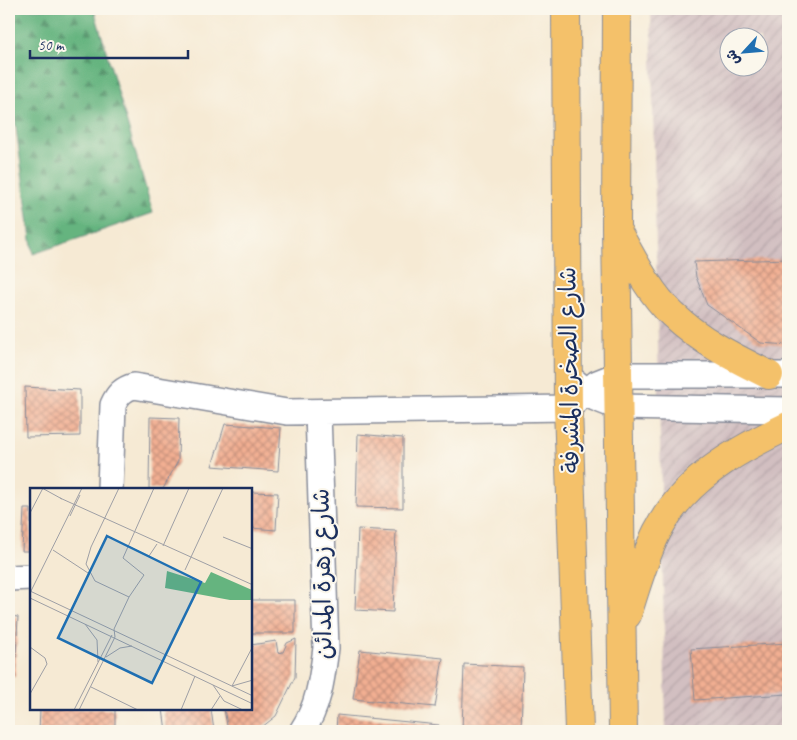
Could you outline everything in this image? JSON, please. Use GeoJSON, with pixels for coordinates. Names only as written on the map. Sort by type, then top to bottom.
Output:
{"type":"FeatureCollection","features":[{"type":"Feature","properties":{"kind":"main road","name":"شارع الصخرة المشرفة"},"geometry":{"type":"LineString","coordinates":[[566,9],[579,731]]}},
{"type":"Feature","properties":{"kind":"main road","name":"شارع الصخرة المشرفة"},"geometry":{"type":"LineString","coordinates":[[617,9],[617,375],[623,731]]}},
{"type":"Feature","properties":{"kind":"main road"},"geometry":{"type":"LineString","coordinates":[[616,228],[648,285],[671,313],[717,349],[779,375]]}},
{"type":"Feature","properties":{"kind":"main road"},"geometry":{"type":"LineString","coordinates":[[620,635],[658,532],[676,503],[711,470],[760,439],[788,426]]}},
{"type":"Feature","properties":{"kind":"street"},"geometry":{"type":"LineString","coordinates":[[110,488],[113,405],[117,396],[124,389],[134,386],[256,408],[318,413],[574,391],[617,375],[779,375]]}},
{"type":"Feature","properties":{"kind":"street"},"geometry":{"type":"LineString","coordinates":[[574,391],[618,407],[788,410]]}},
{"type":"Feature","properties":{"kind":"street","name":"شارع زهرة المدائن"},"geometry":{"type":"LineString","coordinates":[[302,731],[312,716],[322,680],[326,648],[318,413]]}},
{"type":"Feature","properties":{"kind":"street"},"geometry":{"type":"LineString","coordinates":[[9,578],[30,576]]}},
{"type":"Feature","properties":{"kind":"shaded area"},"geometry":{"type":"Polygon","coordinates":[[[651,9],[788,9],[788,731],[666,731],[651,9]]]}},
{"type":"Feature","properties":{"kind":"green space"},"geometry":{"type":"Polygon","coordinates":[[[9,9],[94,9],[153,213],[33,254],[9,76],[9,9]]]}},
{"type":"Feature","properties":{"kind":"building"},"geometry":{"type":"Polygon","coordinates":[[[788,259],[788,345],[761,343],[707,305],[696,277],[694,262],[788,259]]]}},
{"type":"Feature","properties":{"kind":"building"},"geometry":{"type":"Polygon","coordinates":[[[25,387],[80,390],[80,436],[26,437],[25,387]]]}},
{"type":"Feature","properties":{"kind":"building"},"geometry":{"type":"Polygon","coordinates":[[[150,417],[179,418],[178,461],[164,488],[149,488],[150,417]]]}},
{"type":"Feature","properties":{"kind":"building"},"geometry":{"type":"Polygon","coordinates":[[[225,424],[281,428],[278,471],[212,466],[225,424]]]}},
{"type":"Feature","properties":{"kind":"building"},"geometry":{"type":"Polygon","coordinates":[[[358,434],[403,438],[403,508],[356,507],[358,434]]]}},
{"type":"Feature","properties":{"kind":"building"},"geometry":{"type":"Polygon","coordinates":[[[252,492],[278,493],[276,530],[252,528],[252,492]]]}},
{"type":"Feature","properties":{"kind":"building"},"geometry":{"type":"Polygon","coordinates":[[[24,509],[30,509],[30,551],[22,551],[24,509]]]}},
{"type":"Feature","properties":{"kind":"building"},"geometry":{"type":"Polygon","coordinates":[[[358,529],[396,531],[393,612],[355,610],[358,529]]]}},
{"type":"Feature","properties":{"kind":"building"},"geometry":{"type":"Polygon","coordinates":[[[252,600],[295,600],[295,633],[252,633],[252,600]]]}},
{"type":"Feature","properties":{"kind":"building"},"geometry":{"type":"Polygon","coordinates":[[[9,616],[18,617],[15,677],[9,677],[9,616]]]}},
{"type":"Feature","properties":{"kind":"building"},"geometry":{"type":"Polygon","coordinates":[[[296,639],[295,677],[276,716],[257,731],[228,731],[224,710],[252,710],[252,645],[276,641],[278,653],[283,652],[287,643],[296,639]]]}},
{"type":"Feature","properties":{"kind":"building"},"geometry":{"type":"Polygon","coordinates":[[[788,643],[788,694],[695,700],[691,649],[788,643]]]}},
{"type":"Feature","properties":{"kind":"building"},"geometry":{"type":"Polygon","coordinates":[[[360,650],[443,658],[435,707],[353,699],[360,650]]]}},
{"type":"Feature","properties":{"kind":"building"},"geometry":{"type":"Polygon","coordinates":[[[464,664],[523,667],[521,731],[462,731],[464,664]]]}},
{"type":"Feature","properties":{"kind":"building"},"geometry":{"type":"Polygon","coordinates":[[[40,710],[115,710],[115,731],[39,731],[40,710]]]}},
{"type":"Feature","properties":{"kind":"building"},"geometry":{"type":"Polygon","coordinates":[[[163,710],[211,710],[214,731],[166,731],[163,710]]]}},
{"type":"Feature","properties":{"kind":"building"},"geometry":{"type":"Polygon","coordinates":[[[337,715],[439,725],[438,731],[336,731],[337,715]]]}}]}
